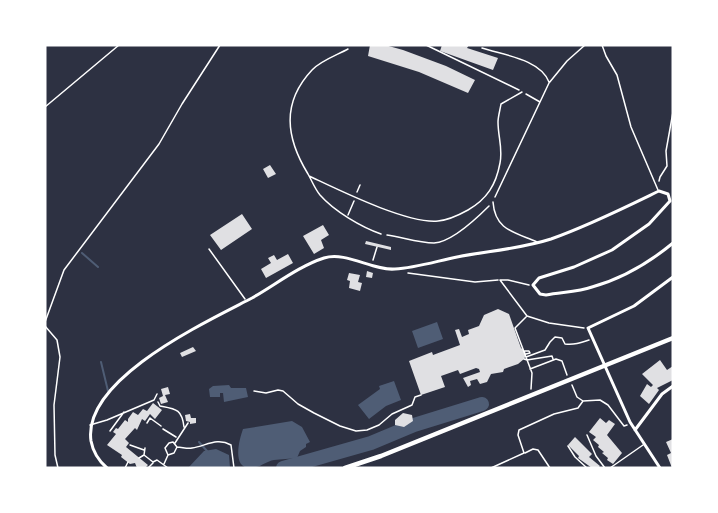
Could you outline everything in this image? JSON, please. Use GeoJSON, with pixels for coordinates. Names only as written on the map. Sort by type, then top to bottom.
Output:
{"type":"FeatureCollection","features":[{"type":"Feature","properties":{"kind":"main road"},"geometry":{"type":"LineString","coordinates":[[345,468],[381,456],[673,338]]}},
{"type":"Feature","properties":{"kind":"street"},"geometry":{"type":"LineString","coordinates":[[107,468],[100,462],[92,446],[90,425],[107,393],[156,352],[192,328],[326,258],[333,256],[392,270],[537,242],[595,221],[659,191],[668,194],[670,201],[649,224],[612,250],[574,267],[539,278],[533,285],[540,294],[546,295],[591,288],[629,272],[673,243]]}},
{"type":"Feature","properties":{"kind":"street"},"geometry":{"type":"LineString","coordinates":[[660,468],[634,430],[588,328],[634,306],[673,277]]}},
{"type":"Feature","properties":{"kind":"street"},"geometry":{"type":"LineString","coordinates":[[634,430],[662,394],[673,386]]}},
{"type":"Feature","properties":{"kind":"lane"},"geometry":{"type":"LineString","coordinates":[[602,45],[617,75],[631,128],[659,191]]}},
{"type":"Feature","properties":{"kind":"lane"},"geometry":{"type":"LineString","coordinates":[[348,49],[313,68],[295,94],[290,110],[289,127],[300,161],[319,194],[362,227],[381,234]]}},
{"type":"Feature","properties":{"kind":"lane"},"geometry":{"type":"LineString","coordinates":[[309,176],[352,197],[417,219],[438,221],[456,217],[481,202],[491,192],[500,164],[502,144],[498,122],[501,104],[522,92]]}},
{"type":"Feature","properties":{"kind":"lane"},"geometry":{"type":"LineString","coordinates":[[348,216],[354,201]]}},
{"type":"Feature","properties":{"kind":"lane"},"geometry":{"type":"LineString","coordinates":[[493,202],[495,218],[501,225],[537,242]]}},
{"type":"Feature","properties":{"kind":"lane"},"geometry":{"type":"LineString","coordinates":[[209,249],[246,301]]}},
{"type":"Feature","properties":{"kind":"lane"},"geometry":{"type":"LineString","coordinates":[[90,425],[154,400],[157,394]]}},
{"type":"Feature","properties":{"kind":"lane"},"geometry":{"type":"LineString","coordinates":[[110,430],[125,411]]}},
{"type":"Feature","properties":{"kind":"lane"},"geometry":{"type":"LineString","coordinates":[[588,435],[604,468]]}},
{"type":"Feature","properties":{"kind":"lane"},"geometry":{"type":"LineString","coordinates":[[610,468],[644,445]]}},
{"type":"Feature","properties":{"kind":"lane"},"geometry":{"type":"LineString","coordinates":[[568,446],[575,457],[587,468]]}},
{"type":"Feature","properties":{"kind":"path"},"geometry":{"type":"LineString","coordinates":[[45,107],[119,45]]}},
{"type":"Feature","properties":{"kind":"path"},"geometry":{"type":"LineString","coordinates":[[58,468],[55,455],[54,405],[60,357],[57,340],[45,324],[64,270],[159,144],[220,45]]}},
{"type":"Feature","properties":{"kind":"path"},"geometry":{"type":"LineString","coordinates":[[426,45],[540,102]]}},
{"type":"Feature","properties":{"kind":"path"},"geometry":{"type":"LineString","coordinates":[[381,234],[424,242],[440,242],[477,218],[493,202],[549,83],[585,45]]}},
{"type":"Feature","properties":{"kind":"path"},"geometry":{"type":"LineString","coordinates":[[482,48],[525,61],[546,74],[549,83]]}},
{"type":"Feature","properties":{"kind":"path"},"geometry":{"type":"LineString","coordinates":[[659,191],[660,177],[667,166],[666,151],[673,112]]}},
{"type":"Feature","properties":{"kind":"path"},"geometry":{"type":"LineString","coordinates":[[356,195],[360,185]]}},
{"type":"Feature","properties":{"kind":"path"},"geometry":{"type":"LineString","coordinates":[[372,265],[377,247]]}},
{"type":"Feature","properties":{"kind":"path"},"geometry":{"type":"LineString","coordinates":[[392,270],[475,282],[508,280],[533,285]]}},
{"type":"Feature","properties":{"kind":"path"},"geometry":{"type":"LineString","coordinates":[[500,280],[527,316],[549,323],[588,328]]}},
{"type":"Feature","properties":{"kind":"path"},"geometry":{"type":"LineString","coordinates":[[527,316],[515,328],[532,373],[530,396]]}},
{"type":"Feature","properties":{"kind":"path"},"geometry":{"type":"LineString","coordinates":[[525,355],[545,350],[555,337],[562,338],[565,344],[570,345],[577,345],[592,338]]}},
{"type":"Feature","properties":{"kind":"path"},"geometry":{"type":"LineString","coordinates":[[525,355],[527,360],[552,356],[554,360]]}},
{"type":"Feature","properties":{"kind":"path"},"geometry":{"type":"LineString","coordinates":[[530,369],[554,360],[560,360],[563,364]]}},
{"type":"Feature","properties":{"kind":"path"},"geometry":{"type":"LineString","coordinates":[[254,391],[266,393],[278,390],[322,417],[356,431],[379,426],[392,414],[412,405],[415,396],[421,395]]}},
{"type":"Feature","properties":{"kind":"path"},"geometry":{"type":"LineString","coordinates":[[577,397],[583,401],[600,400],[608,405],[624,426],[630,422]]}},
{"type":"Feature","properties":{"kind":"path"},"geometry":{"type":"LineString","coordinates":[[154,400],[158,399],[160,406],[176,409],[183,418],[184,427]]}},
{"type":"Feature","properties":{"kind":"path"},"geometry":{"type":"LineString","coordinates":[[524,453],[518,435],[519,430],[554,414],[578,408],[583,401]]}},
{"type":"Feature","properties":{"kind":"path"},"geometry":{"type":"LineString","coordinates":[[147,423],[150,418],[177,438]]}},
{"type":"Feature","properties":{"kind":"path"},"geometry":{"type":"LineString","coordinates":[[177,447],[175,443],[177,438],[188,423]]}},
{"type":"Feature","properties":{"kind":"path"},"geometry":{"type":"LineString","coordinates":[[134,446],[136,440]]}},
{"type":"Feature","properties":{"kind":"path"},"geometry":{"type":"LineString","coordinates":[[177,447],[189,448],[222,441],[228,443],[232,449],[234,468]]}},
{"type":"Feature","properties":{"kind":"path"},"geometry":{"type":"LineString","coordinates":[[164,464],[168,454],[167,445],[175,443]]}},
{"type":"Feature","properties":{"kind":"path"},"geometry":{"type":"LineString","coordinates":[[130,445],[144,449],[144,455]]}},
{"type":"Feature","properties":{"kind":"path"},"geometry":{"type":"LineString","coordinates":[[168,454],[174,453],[177,447]]}},
{"type":"Feature","properties":{"kind":"path"},"geometry":{"type":"LineString","coordinates":[[491,468],[533,449],[538,450],[550,468]]}},
{"type":"Feature","properties":{"kind":"path"},"geometry":{"type":"LineString","coordinates":[[139,458],[144,455]]}},
{"type":"Feature","properties":{"kind":"path"},"geometry":{"type":"LineString","coordinates":[[144,455],[153,462]]}},
{"type":"Feature","properties":{"kind":"path"},"geometry":{"type":"LineString","coordinates":[[150,467],[157,460],[168,468]]}},
{"type":"Feature","properties":{"kind":"path"},"geometry":{"type":"LineString","coordinates":[[125,468],[128,462]]}},
{"type":"Feature","properties":{"kind":"water"},"geometry":{"type":"Polygon","coordinates":[[[437,322],[443,339],[418,348],[412,331],[437,322]]]}},
{"type":"Feature","properties":{"kind":"water"},"geometry":{"type":"Polygon","coordinates":[[[394,381],[401,400],[386,406],[369,419],[358,405],[380,389],[379,386],[394,381]]]}},
{"type":"Feature","properties":{"kind":"water"},"geometry":{"type":"Polygon","coordinates":[[[229,385],[231,388],[246,388],[248,397],[224,402],[223,393],[220,393],[220,397],[210,397],[209,389],[213,386],[229,385]]]}},
{"type":"Feature","properties":{"kind":"water"},"geometry":{"type":"Polygon","coordinates":[[[292,421],[302,427],[310,442],[300,451],[297,458],[271,461],[256,467],[242,466],[239,461],[238,448],[243,429],[292,421]]]}},
{"type":"Feature","properties":{"kind":"water"},"geometry":{"type":"Polygon","coordinates":[[[216,449],[229,455],[230,468],[188,468],[204,451],[216,449]]]}},
{"type":"Feature","properties":{"kind":"building"},"geometry":{"type":"Polygon","coordinates":[[[370,45],[385,45],[403,50],[475,80],[468,93],[419,72],[368,56],[370,45]]]}},
{"type":"Feature","properties":{"kind":"building"},"geometry":{"type":"Polygon","coordinates":[[[442,45],[469,45],[467,48],[498,58],[493,70],[440,51],[442,45]]]}},
{"type":"Feature","properties":{"kind":"building"},"geometry":{"type":"Polygon","coordinates":[[[270,165],[276,174],[268,178],[263,169],[270,165]]]}},
{"type":"Feature","properties":{"kind":"building"},"geometry":{"type":"Polygon","coordinates":[[[242,214],[252,229],[221,250],[210,235],[242,214]]]}},
{"type":"Feature","properties":{"kind":"building"},"geometry":{"type":"Polygon","coordinates":[[[323,225],[329,235],[321,240],[324,248],[314,254],[303,236],[323,225]]]}},
{"type":"Feature","properties":{"kind":"building"},"geometry":{"type":"Polygon","coordinates":[[[366,241],[391,247],[391,250],[365,244],[366,241]]]}},
{"type":"Feature","properties":{"kind":"building"},"geometry":{"type":"Polygon","coordinates":[[[288,254],[293,263],[266,278],[261,269],[271,263],[268,258],[274,255],[277,260],[288,254]]]}},
{"type":"Feature","properties":{"kind":"building"},"geometry":{"type":"Polygon","coordinates":[[[367,271],[373,273],[372,278],[366,277],[367,271]]]}},
{"type":"Feature","properties":{"kind":"building"},"geometry":{"type":"Polygon","coordinates":[[[349,273],[360,275],[358,282],[362,283],[360,291],[349,288],[350,281],[347,280],[349,273]]]}},
{"type":"Feature","properties":{"kind":"building"},"geometry":{"type":"Polygon","coordinates":[[[498,309],[509,314],[521,348],[525,351],[524,359],[504,369],[503,372],[491,374],[487,382],[480,384],[477,379],[470,381],[471,385],[468,387],[463,378],[480,372],[479,369],[460,374],[458,370],[441,376],[445,387],[421,395],[409,361],[460,345],[455,330],[459,329],[462,337],[469,334],[468,330],[479,326],[484,315],[498,309]]]}},
{"type":"Feature","properties":{"kind":"building"},"geometry":{"type":"Polygon","coordinates":[[[193,347],[196,351],[182,357],[180,353],[193,347]]]}},
{"type":"Feature","properties":{"kind":"building"},"geometry":{"type":"Polygon","coordinates":[[[660,360],[667,370],[673,366],[673,380],[657,388],[659,390],[649,404],[640,396],[647,384],[651,387],[653,385],[642,374],[660,360]]]}},
{"type":"Feature","properties":{"kind":"building"},"geometry":{"type":"Polygon","coordinates":[[[168,387],[170,394],[165,395],[168,402],[161,404],[159,398],[163,396],[161,389],[168,387]]]}},
{"type":"Feature","properties":{"kind":"building"},"geometry":{"type":"Polygon","coordinates":[[[153,403],[162,410],[155,419],[150,414],[145,421],[142,419],[137,430],[135,428],[125,439],[129,443],[126,447],[148,465],[146,467],[148,468],[137,468],[135,463],[130,464],[121,457],[122,455],[107,445],[116,434],[113,432],[116,428],[118,429],[125,420],[128,422],[133,412],[138,415],[143,409],[147,411],[153,403]]]}},
{"type":"Feature","properties":{"kind":"building"},"geometry":{"type":"Polygon","coordinates":[[[403,413],[412,415],[413,421],[404,427],[395,425],[395,420],[403,413]]]}},
{"type":"Feature","properties":{"kind":"building"},"geometry":{"type":"Polygon","coordinates":[[[190,414],[191,418],[196,418],[196,423],[190,424],[186,421],[185,415],[190,414]]]}},
{"type":"Feature","properties":{"kind":"building"},"geometry":{"type":"Polygon","coordinates":[[[600,418],[606,423],[609,420],[615,424],[607,435],[622,453],[613,464],[607,460],[608,458],[602,453],[604,452],[593,440],[596,437],[589,432],[600,418]]]}},
{"type":"Feature","properties":{"kind":"building"},"geometry":{"type":"Polygon","coordinates":[[[575,437],[592,454],[589,457],[600,466],[598,468],[592,468],[578,458],[579,456],[568,445],[575,437]]]}},
{"type":"Feature","properties":{"kind":"building"},"geometry":{"type":"Polygon","coordinates":[[[673,439],[672,468],[667,455],[671,453],[666,442],[673,439]]]}},
{"type":"Feature","properties":{"kind":"waterway"},"geometry":{"type":"LineString","coordinates":[[82,253],[98,267]]}},
{"type":"Feature","properties":{"kind":"waterway"},"geometry":{"type":"LineString","coordinates":[[101,362],[108,391]]}},
{"type":"Feature","properties":{"kind":"waterway"},"geometry":{"type":"LineString","coordinates":[[283,468],[371,443],[414,425],[482,404]]}},
{"type":"Feature","properties":{"kind":"waterway"},"geometry":{"type":"LineString","coordinates":[[199,442],[207,451]]}}]}
